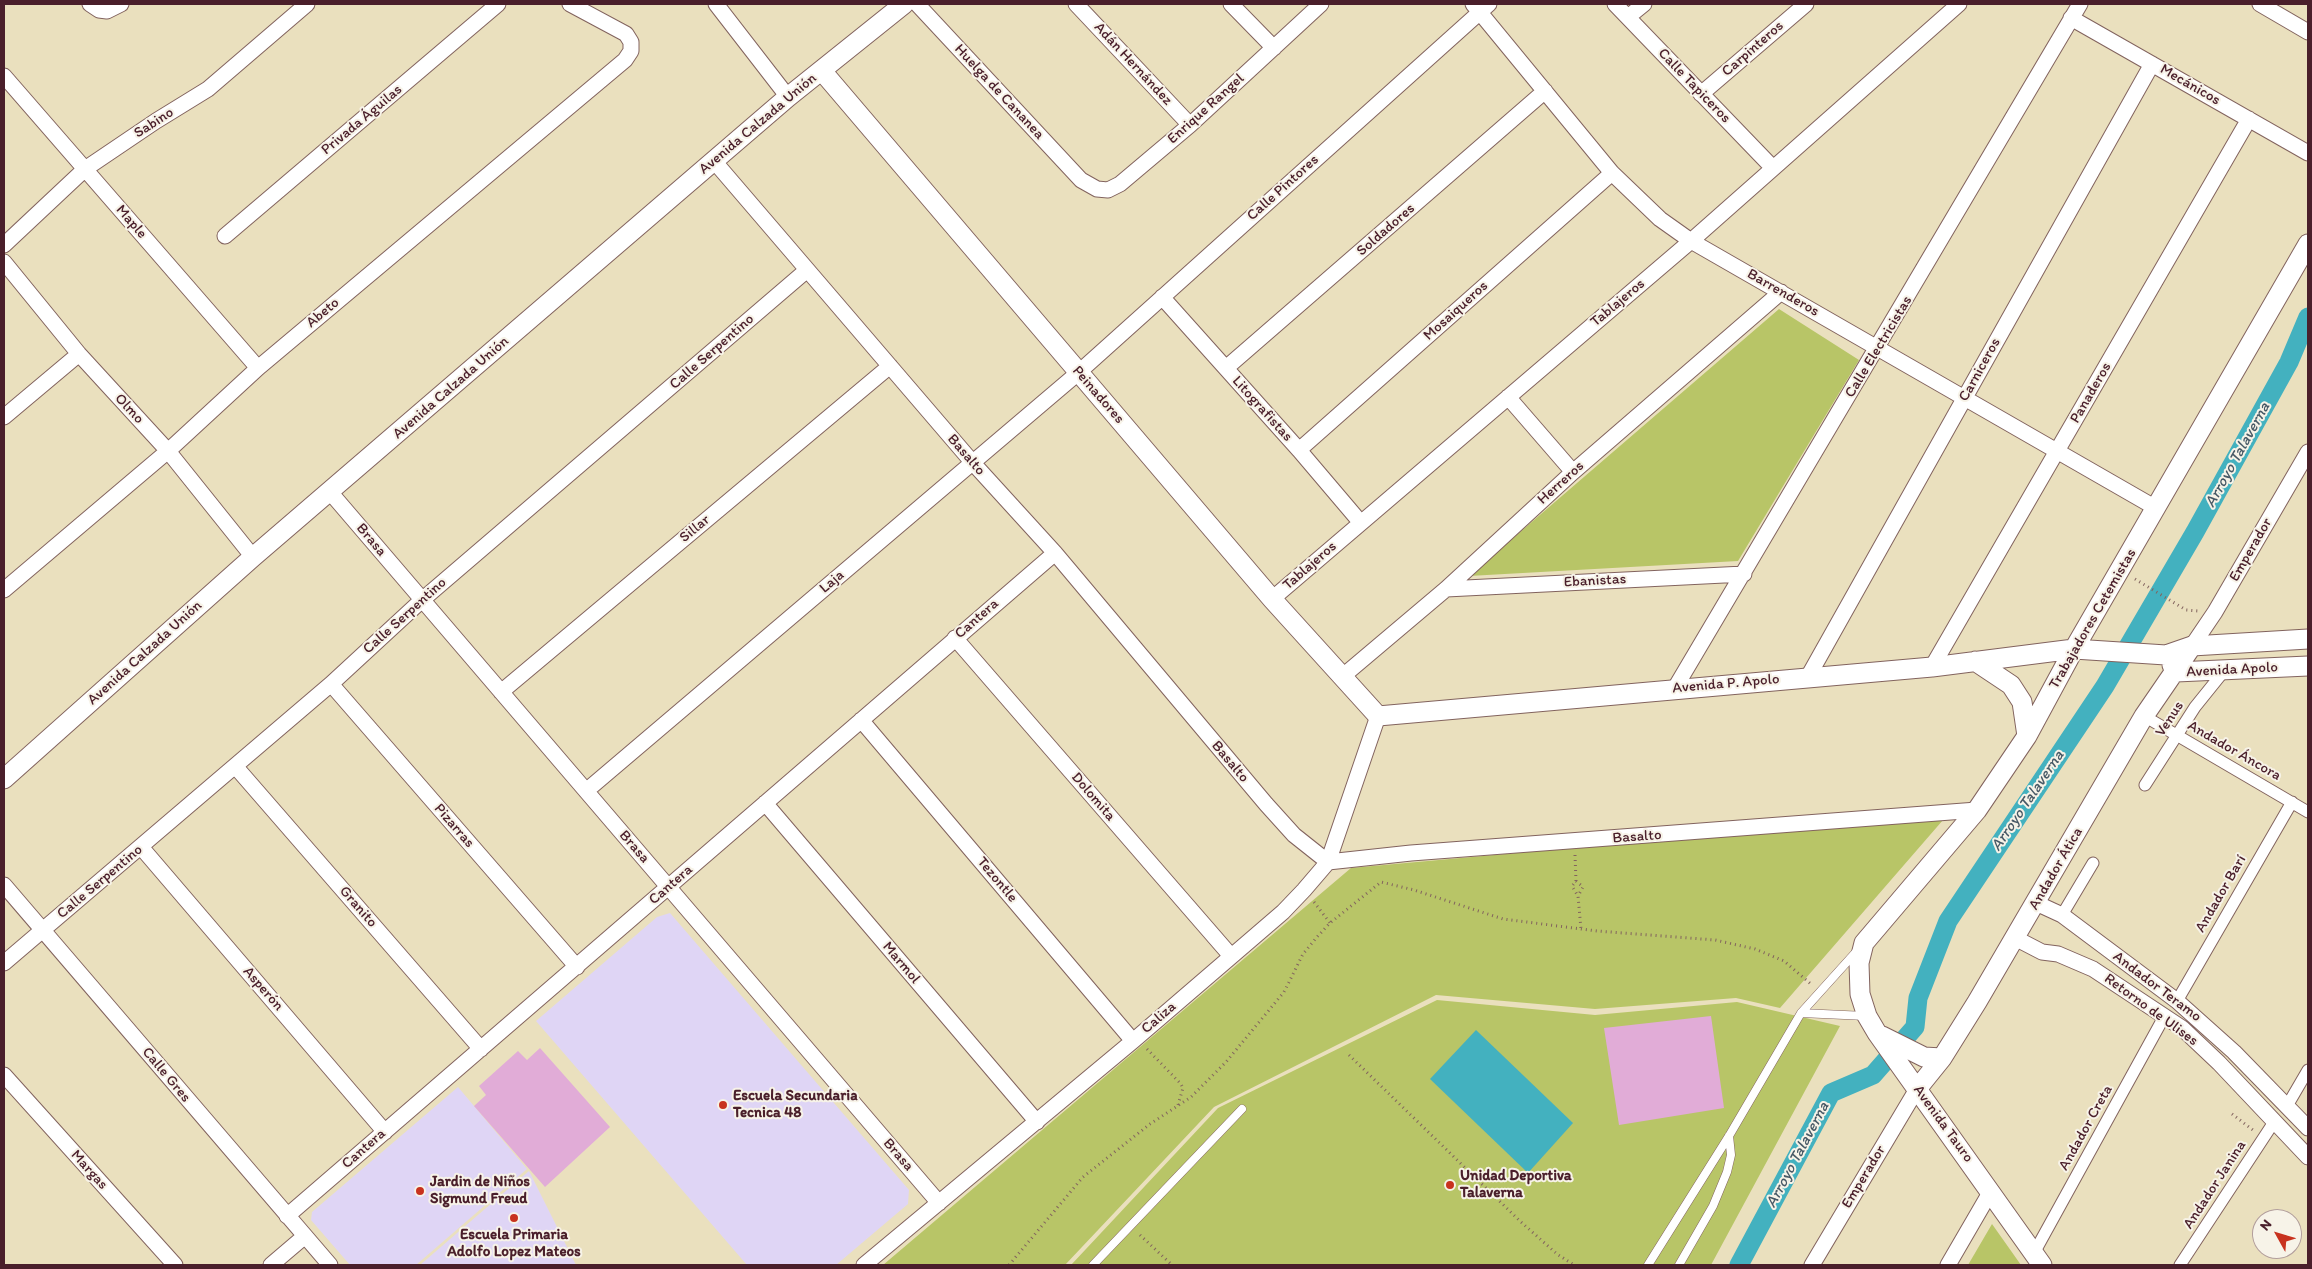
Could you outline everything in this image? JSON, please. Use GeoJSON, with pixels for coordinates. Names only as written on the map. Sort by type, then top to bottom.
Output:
{"type":"FeatureCollection","features":[{"type":"Feature","properties":{"kind":"street"},"geometry":{"type":"LineString","coordinates":[[91,4],[99,10],[107,11],[121,4]]}},
{"type":"Feature","properties":{"kind":"street","name":"Sabino"},"geometry":{"type":"LineString","coordinates":[[4,245],[85,169],[156,121],[208,89],[307,4]]}},
{"type":"Feature","properties":{"kind":"street","name":"Privada Águilas"},"geometry":{"type":"LineString","coordinates":[[225,236],[498,4]]}},
{"type":"Feature","properties":{"kind":"street","name":"Abeto"},"geometry":{"type":"LineString","coordinates":[[4,590],[168,451],[258,368],[625,60],[631,51],[631,42],[626,34],[570,4]]}},
{"type":"Feature","properties":{"kind":"street"},"geometry":{"type":"LineString","coordinates":[[716,4],[788,97]]}},
{"type":"Feature","properties":{"kind":"street","name":"Avenida Calzada Unión"},"geometry":{"type":"LineString","coordinates":[[4,779],[253,557],[788,97],[904,4]]}},
{"type":"Feature","properties":{"kind":"street","name":"Huelga de Cananea"},"geometry":{"type":"LineString","coordinates":[[917,4],[1081,180]]}},
{"type":"Feature","properties":{"kind":"street","name":"Adán Hernández"},"geometry":{"type":"LineString","coordinates":[[1076,4],[1190,125]]}},
{"type":"Feature","properties":{"kind":"street"},"geometry":{"type":"LineString","coordinates":[[1231,4],[1274,48]]}},
{"type":"Feature","properties":{"kind":"street","name":"Enrique Rangel"},"geometry":{"type":"LineString","coordinates":[[1081,180],[1097,189],[1108,190],[1120,184],[1190,125],[1321,4]]}},
{"type":"Feature","properties":{"kind":"street","name":"Calle Tapiceros"},"geometry":{"type":"LineString","coordinates":[[1615,4],[1773,168]]}},
{"type":"Feature","properties":{"kind":"street"},"geometry":{"type":"LineString","coordinates":[[1628,17],[1644,4]]}},
{"type":"Feature","properties":{"kind":"street","name":"Carpinteros"},"geometry":{"type":"LineString","coordinates":[[1701,94],[1806,4]]}},
{"type":"Feature","properties":{"kind":"street","name":"Tablajeros"},"geometry":{"type":"LineString","coordinates":[[1272,598],[1691,242],[1959,4]]}},
{"type":"Feature","properties":{"kind":"street","name":"Calle Electricistas"},"geometry":{"type":"LineString","coordinates":[[1675,688],[2080,4]]}},
{"type":"Feature","properties":{"kind":"street"},"geometry":{"type":"LineString","coordinates":[[2260,4],[2307,27]]}},
{"type":"Feature","properties":{"kind":"street","name":"Barrenderos"},"geometry":{"type":"LineString","coordinates":[[1480,6],[1545,91],[1612,173],[1640,202],[1691,242],[2156,508]]}},
{"type":"Feature","properties":{"kind":"street","name":"Calle Pintores"},"geometry":{"type":"LineString","coordinates":[[1078,373],[1480,6]]}},
{"type":"Feature","properties":{"kind":"street","name":"Mecánicos"},"geometry":{"type":"LineString","coordinates":[[2071,18],[2308,153]]}},
{"type":"Feature","properties":{"kind":"street","name":"Carniceros"},"geometry":{"type":"LineString","coordinates":[[1808,677],[2152,64]]}},
{"type":"Feature","properties":{"kind":"street","name":"Peinadores"},"geometry":{"type":"LineString","coordinates":[[822,71],[1078,373],[1272,598],[1378,716]]}},
{"type":"Feature","properties":{"kind":"street","name":"Maple"},"geometry":{"type":"LineString","coordinates":[[4,76],[258,368]]}},
{"type":"Feature","properties":{"kind":"street","name":"Soldadores"},"geometry":{"type":"LineString","coordinates":[[1226,368],[1545,91]]}},
{"type":"Feature","properties":{"kind":"street","name":"Panaderos"},"geometry":{"type":"LineString","coordinates":[[1932,667],[2249,119]]}},
{"type":"Feature","properties":{"kind":"street","name":"Basalto"},"geometry":{"type":"LineString","coordinates":[[714,161],[972,463],[1055,552],[1266,804],[1294,835],[1328,862],[1412,853],[1977,810]]}},
{"type":"Feature","properties":{"kind":"street","name":"Mosaiqueros"},"geometry":{"type":"LineString","coordinates":[[1300,450],[1612,173]]}},
{"type":"Feature","properties":{"kind":"street","name":"Trabajadores Cetemistas"},"geometry":{"type":"LineString","coordinates":[[1858,976],[1864,943],[1977,810],[2027,736],[2074,649],[2308,244]]}},
{"type":"Feature","properties":{"kind":"street","name":"Olmo"},"geometry":{"type":"LineString","coordinates":[[4,262],[79,354],[168,451],[253,557]]}},
{"type":"Feature","properties":{"kind":"street","name":"Calle Serpentino"},"geometry":{"type":"LineString","coordinates":[[4,962],[331,684],[422,600],[807,270]]}},
{"type":"Feature","properties":{"kind":"street","name":"Herreros"},"geometry":{"type":"LineString","coordinates":[[1343,676],[1446,589],[1572,472],[1781,292]]}},
{"type":"Feature","properties":{"kind":"street","name":"Litografistas"},"geometry":{"type":"LineString","coordinates":[[1162,297],[1300,450],[1361,522]]}},
{"type":"Feature","properties":{"kind":"street"},"geometry":{"type":"LineString","coordinates":[[4,417],[79,354]]}},
{"type":"Feature","properties":{"kind":"street","name":"Sillar"},"geometry":{"type":"LineString","coordinates":[[501,692],[890,366]]}},
{"type":"Feature","properties":{"kind":"street","name":"Laja"},"geometry":{"type":"LineString","coordinates":[[586,791],[1078,373]]}},
{"type":"Feature","properties":{"kind":"street"},"geometry":{"type":"LineString","coordinates":[[1508,397],[1572,472]]}},
{"type":"Feature","properties":{"kind":"street","name":"Emperador"},"geometry":{"type":"LineString","coordinates":[[2192,646],[2308,452]]}},
{"type":"Feature","properties":{"kind":"street","name":"Brasa"},"geometry":{"type":"LineString","coordinates":[[330,492],[939,1203]]}},
{"type":"Feature","properties":{"kind":"street","name":"Cantera"},"geometry":{"type":"LineString","coordinates":[[287,1216],[669,888],[1055,552]]}},
{"type":"Feature","properties":{"kind":"street","name":"Ebanistas"},"geometry":{"type":"LineString","coordinates":[[1446,589],[1744,574]]}},
{"type":"Feature","properties":{"kind":"street","name":"Dolomita"},"geometry":{"type":"LineString","coordinates":[[955,638],[1231,956]]}},
{"type":"Feature","properties":{"kind":"street","name":"Avenida Apolo"},"geometry":{"type":"LineString","coordinates":[[2074,649],[2160,655],[2192,646],[2308,639]]}},
{"type":"Feature","properties":{"kind":"street","name":"Andador Ática"},"geometry":{"type":"LineString","coordinates":[[1913,1082],[1933,1057],[2015,938],[2144,716],[2176,672],[2192,646]]}},
{"type":"Feature","properties":{"kind":"street","name":"Avenida P. Apolo"},"geometry":{"type":"LineString","coordinates":[[1378,716],[1675,688],[1932,667],[2074,649]]}},
{"type":"Feature","properties":{"kind":"street","name":"Avenida Apolo"},"geometry":{"type":"LineString","coordinates":[[2160,655],[2176,672],[2308,666]]}},
{"type":"Feature","properties":{"kind":"street"},"geometry":{"type":"LineString","coordinates":[[1975,661],[2011,685],[2022,702],[2027,736]]}},
{"type":"Feature","properties":{"kind":"street","name":"Venus"},"geometry":{"type":"LineString","coordinates":[[2146,785],[2196,707],[2224,671]]}},
{"type":"Feature","properties":{"kind":"street","name":"Pizarras"},"geometry":{"type":"LineString","coordinates":[[331,684],[577,967]]}},
{"type":"Feature","properties":{"kind":"street","name":"Caliza"},"geometry":{"type":"LineString","coordinates":[[864,1265],[1133,1041],[1283,912],[1304,890],[1328,862],[1378,716]]}},
{"type":"Feature","properties":{"kind":"street","name":"Andador Áncora"},"geometry":{"type":"LineString","coordinates":[[2144,716],[2308,812]]}},
{"type":"Feature","properties":{"kind":"street","name":"Tezontle"},"geometry":{"type":"LineString","coordinates":[[861,720],[1133,1041]]}},
{"type":"Feature","properties":{"kind":"street","name":"Granito"},"geometry":{"type":"LineString","coordinates":[[235,766],[481,1049]]}},
{"type":"Feature","properties":{"kind":"street","name":"Andador Barí"},"geometry":{"type":"LineString","coordinates":[[2177,1001],[2292,802]]}},
{"type":"Feature","properties":{"kind":"street","name":"Marmol"},"geometry":{"type":"LineString","coordinates":[[765,803],[1037,1122]]}},
{"type":"Feature","properties":{"kind":"street","name":"Asperón"},"geometry":{"type":"LineString","coordinates":[[141,847],[385,1132]]}},
{"type":"Feature","properties":{"kind":"street"},"geometry":{"type":"LineString","coordinates":[[2062,915],[2093,863]]}},
{"type":"Feature","properties":{"kind":"street","name":"Calle Gres"},"geometry":{"type":"LineString","coordinates":[[4,885],[330,1265]]}},
{"type":"Feature","properties":{"kind":"street","name":"Andador Teramo"},"geometry":{"type":"LineString","coordinates":[[2036,904],[2062,915],[2205,1024],[2308,1128]]}},
{"type":"Feature","properties":{"kind":"street","name":"Retorno de Ulises"},"geometry":{"type":"LineString","coordinates":[[2015,938],[2042,952],[2058,954],[2093,969],[2193,1038],[2308,1157]]}},
{"type":"Feature","properties":{"kind":"street","name":"Avenida Tauro"},"geometry":{"type":"LineString","coordinates":[[1858,976],[1860,994],[1871,1023],[2038,1259]]}},
{"type":"Feature","properties":{"kind":"street","name":"Andador Creta"},"geometry":{"type":"LineString","coordinates":[[2038,1259],[2164,1017]]}},
{"type":"Feature","properties":{"kind":"street"},"geometry":{"type":"LineString","coordinates":[[1871,1023],[1933,1057]]}},
{"type":"Feature","properties":{"kind":"street"},"geometry":{"type":"LineString","coordinates":[[2287,1106],[2308,1070]]}},
{"type":"Feature","properties":{"kind":"street","name":"Margas"},"geometry":{"type":"LineString","coordinates":[[4,1075],[175,1265]]}},
{"type":"Feature","properties":{"kind":"street","name":"Emperador"},"geometry":{"type":"LineString","coordinates":[[1812,1265],[1913,1082]]}},
{"type":"Feature","properties":{"kind":"street","name":"Andador Janina"},"geometry":{"type":"LineString","coordinates":[[2180,1265],[2274,1122]]}},
{"type":"Feature","properties":{"kind":"street"},"geometry":{"type":"LineString","coordinates":[[1948,1265],[1991,1192]]}},
{"type":"Feature","properties":{"kind":"street"},"geometry":{"type":"LineString","coordinates":[[271,1265],[305,1236]]}},
{"type":"Feature","properties":{"kind":"lane"},"geometry":{"type":"LineString","coordinates":[[1648,1265],[1729,1136],[1801,1013],[1864,943]]}},
{"type":"Feature","properties":{"kind":"lane"},"geometry":{"type":"LineString","coordinates":[[1801,1013],[1850,1017],[1871,1023]]}},
{"type":"Feature","properties":{"kind":"lane"},"geometry":{"type":"LineString","coordinates":[[1093,1265],[1242,1109]]}},
{"type":"Feature","properties":{"kind":"lane"},"geometry":{"type":"LineString","coordinates":[[1679,1265],[1713,1206],[1727,1172],[1731,1155],[1729,1136]]}},
{"type":"Feature","properties":{"kind":"path"},"geometry":{"type":"LineString","coordinates":[[2136,580],[2186,610]]}},
{"type":"Feature","properties":{"kind":"path"},"geometry":{"type":"LineString","coordinates":[[1575,841],[1576,881],[1572,886],[1578,896],[1581,928]]}},
{"type":"Feature","properties":{"kind":"path"},"geometry":{"type":"LineString","coordinates":[[1576,881],[1583,886],[1578,896]]}},
{"type":"Feature","properties":{"kind":"path"},"geometry":{"type":"LineString","coordinates":[[1009,1265],[1083,1177],[1150,1124],[1191,1097],[1226,1062],[1284,992],[1303,954],[1330,923],[1381,882],[1414,890],[1503,919],[1715,940],[1754,949],[1784,961],[1820,991]]}},
{"type":"Feature","properties":{"kind":"path"},"geometry":{"type":"LineString","coordinates":[[1304,890],[1330,923]]}},
{"type":"Feature","properties":{"kind":"path"},"geometry":{"type":"LineString","coordinates":[[1133,1041],[1150,1051],[1181,1084],[1183,1088],[1178,1106]]}},
{"type":"Feature","properties":{"kind":"path"},"geometry":{"type":"LineString","coordinates":[[1349,1055],[1521,1222],[1556,1254],[1574,1265]]}},
{"type":"Feature","properties":{"kind":"path"},"geometry":{"type":"LineString","coordinates":[[2232,1114],[2264,1138]]}},
{"type":"Feature","properties":{"kind":"path"},"geometry":{"type":"LineString","coordinates":[[1130,1225],[1172,1265]]}},
{"type":"Feature","properties":{"kind":"shaded area","name":"Escuela Secundaria Tecnica 48"},"geometry":{"type":"Polygon","coordinates":[[[670,913],[909,1190],[908,1204],[836,1265],[747,1265],[536,1021],[657,917],[670,913]]]}},
{"type":"Feature","properties":{"kind":"shaded area","name":"Jardin de Niños Sigmund Freud"},"geometry":{"type":"Polygon","coordinates":[[[458,1087],[527,1169],[416,1265],[350,1265],[311,1220],[312,1212],[458,1087]]]}},
{"type":"Feature","properties":{"kind":"shaded area","name":"Escuela Primaria Adolfo Lopez Mateos"},"geometry":{"type":"Polygon","coordinates":[[[529,1171],[576,1265],[420,1265],[529,1171]]]}},
{"type":"Feature","properties":{"kind":"green space"},"geometry":{"type":"Polygon","coordinates":[[[1779,309],[1859,360],[1738,561],[1469,576],[1779,309]]]}},
{"type":"Feature","properties":{"kind":"green space"},"geometry":{"type":"Polygon","coordinates":[[[1943,820],[1780,1008],[1736,998],[1595,1009],[1436,995],[1214,1107],[1065,1265],[883,1265],[1351,868],[1648,841],[1943,820]]]}},
{"type":"Feature","properties":{"kind":"green space","name":"Unidad Deportiva Talaverna"},"geometry":{"type":"Polygon","coordinates":[[[1437,1000],[1595,1015],[1737,1002],[1840,1026],[1711,1265],[1071,1265],[1218,1108],[1437,1000]]]}},
{"type":"Feature","properties":{"kind":"green space"},"geometry":{"type":"Polygon","coordinates":[[[1992,1224],[2021,1265],[1968,1265],[1992,1224]]]}},
{"type":"Feature","properties":{"kind":"water"},"geometry":{"type":"Polygon","coordinates":[[[1476,1030],[1573,1123],[1528,1173],[1430,1079],[1476,1030]]]}},
{"type":"Feature","properties":{"kind":"building"},"geometry":{"type":"Polygon","coordinates":[[[1711,1016],[1724,1108],[1619,1125],[1604,1028],[1711,1016]]]}},
{"type":"Feature","properties":{"kind":"building"},"geometry":{"type":"Polygon","coordinates":[[[540,1048],[610,1127],[545,1187],[474,1106],[486,1095],[479,1086],[518,1051],[527,1060],[540,1048]]]}},
{"type":"Feature","properties":{"kind":"waterway","name":"Arroyo Talaverna"},"geometry":{"type":"LineString","coordinates":[[1739,1265],[1831,1093],[1873,1075],[1915,1027],[1918,998],[1948,921],[2105,686],[2195,532],[2289,362],[2308,317]]}},
{"type":"Feature","properties":{"kind":"place","name":"Escuela Secundaria Tecnica 48"},"geometry":{"type":"Point","coordinates":[723,1105]}},
{"type":"Feature","properties":{"kind":"place","name":"Unidad Deportiva Talaverna"},"geometry":{"type":"Point","coordinates":[1450,1185]}},
{"type":"Feature","properties":{"kind":"place","name":"Jardin de Niños Sigmund Freud"},"geometry":{"type":"Point","coordinates":[420,1191]}},
{"type":"Feature","properties":{"kind":"place","name":"Escuela Primaria Adolfo Lopez Mateos"},"geometry":{"type":"Point","coordinates":[514,1218]}}]}
